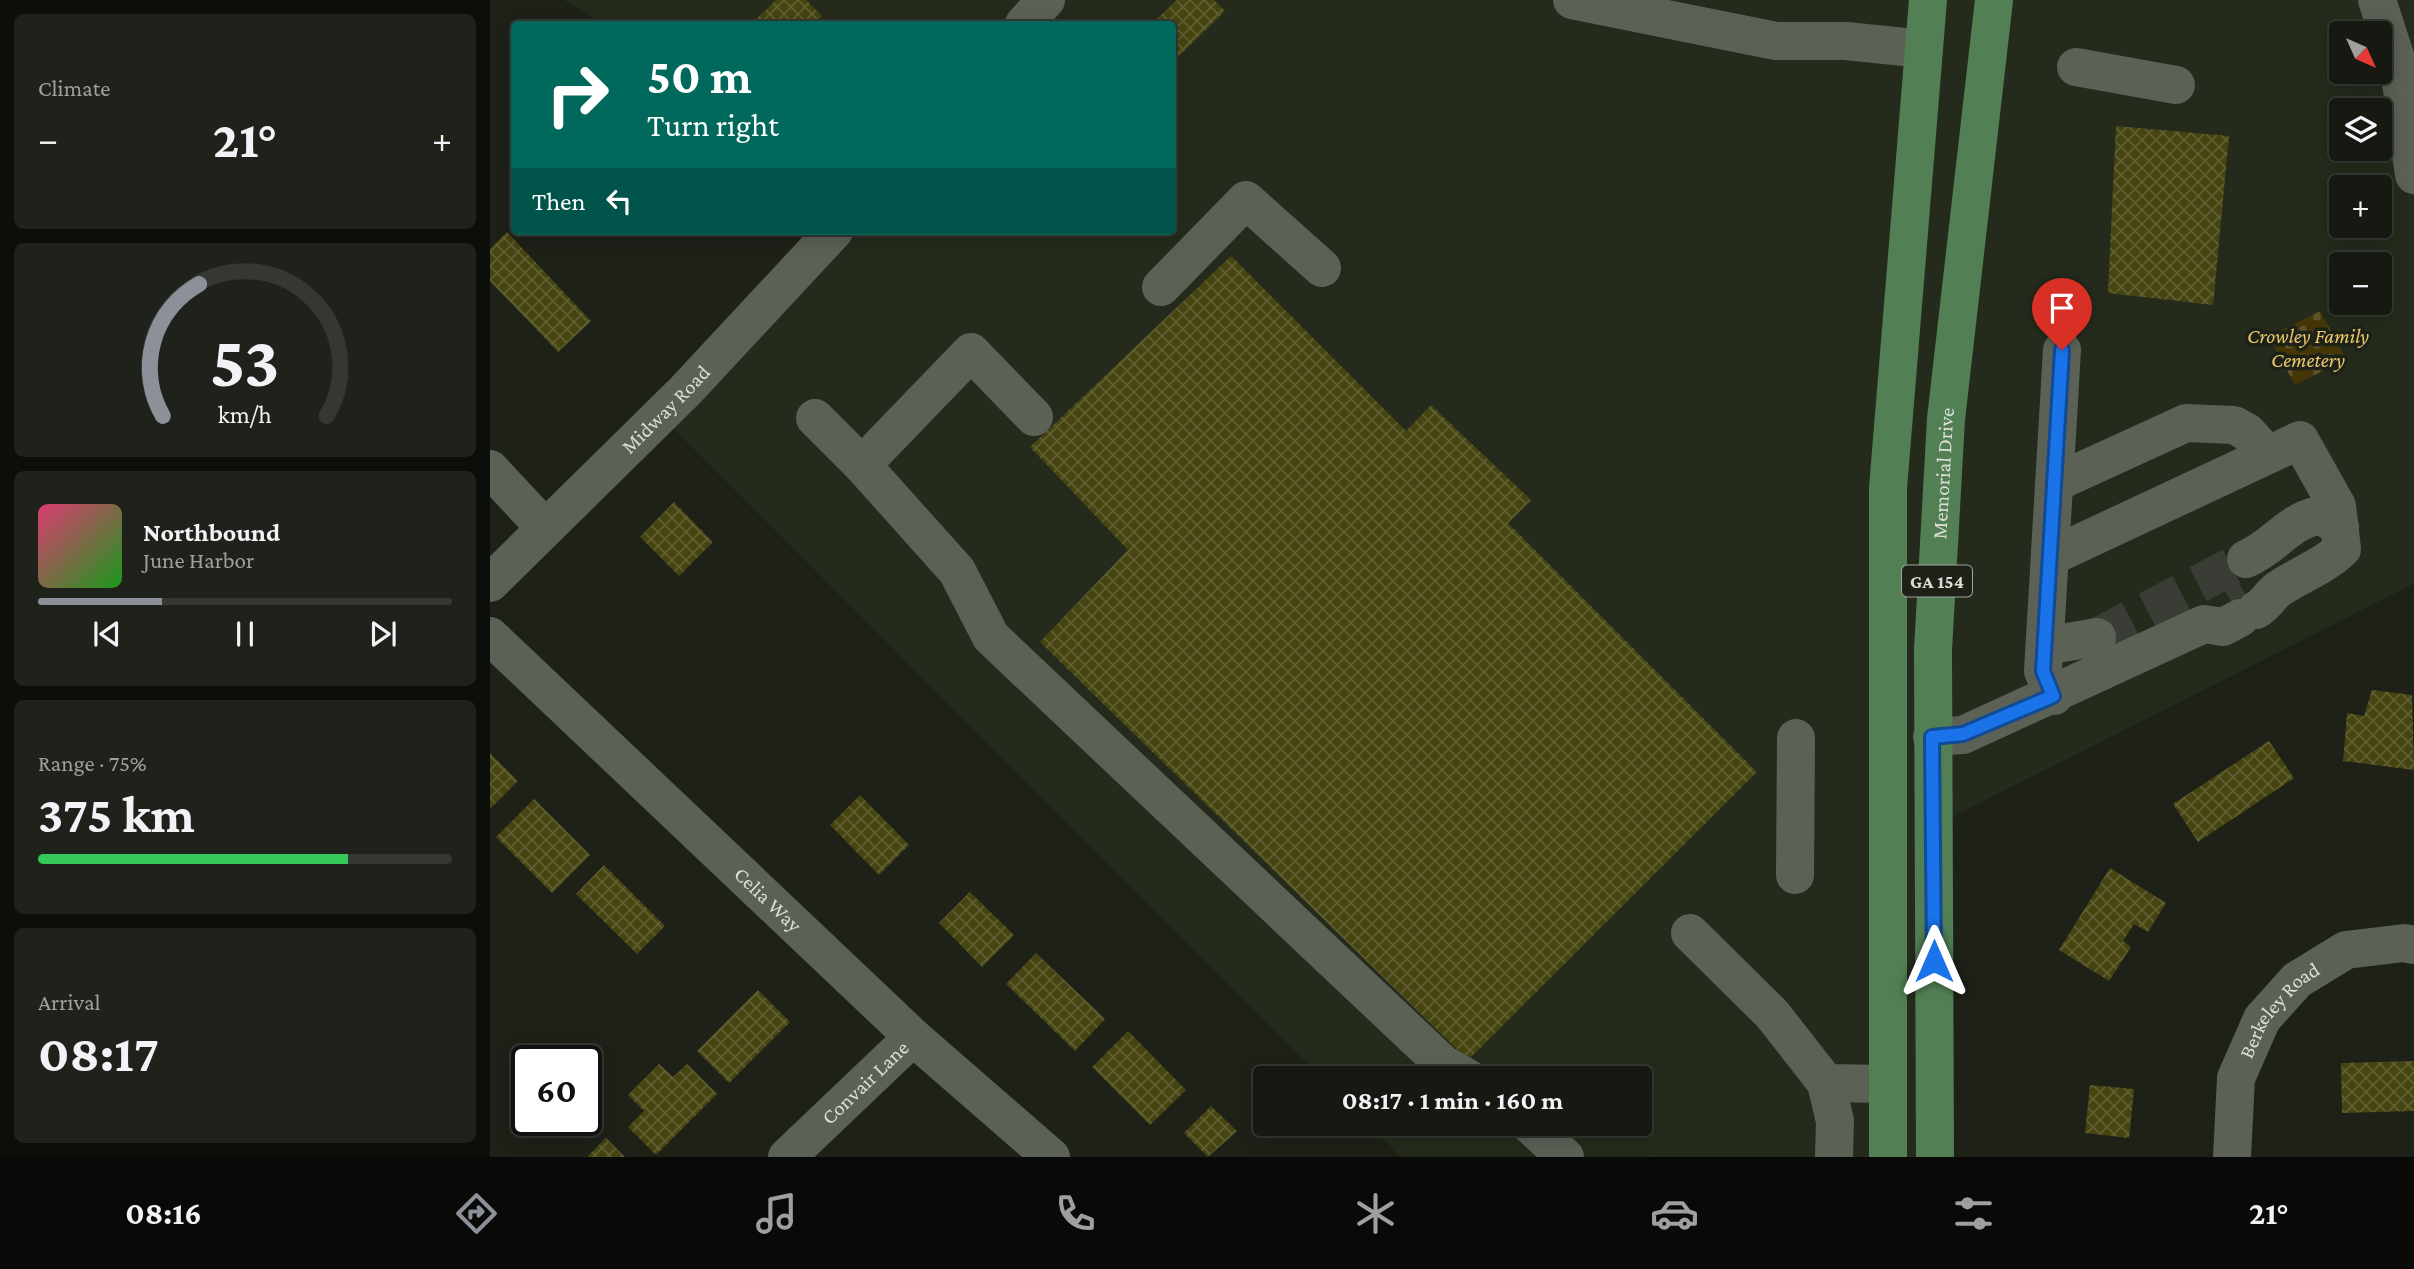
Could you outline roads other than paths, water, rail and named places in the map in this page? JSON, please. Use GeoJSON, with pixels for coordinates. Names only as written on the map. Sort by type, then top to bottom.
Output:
{"type":"FeatureCollection","features":[{"type":"Feature","properties":{"kind":"main road","name":"GA 154"},"geometry":{"type":"LineString","coordinates":[[1888,1157],[1888,488],[1928,0]]}},
{"type":"Feature","properties":{"kind":"main road","name":"Memorial Drive"},"geometry":{"type":"LineString","coordinates":[[1936,1157],[1932,737],[1946,419],[1994,0]]}},
{"type":"Feature","properties":{"kind":"street"},"geometry":{"type":"LineString","coordinates":[[1027,21],[1046,0]]}},
{"type":"Feature","properties":{"kind":"street"},"geometry":{"type":"LineString","coordinates":[[1572,0],[1673,10],[1776,41],[1846,41],[1924,49]]}},
{"type":"Feature","properties":{"kind":"street"},"geometry":{"type":"LineString","coordinates":[[2377,0],[2399,68],[2414,175]]}},
{"type":"Feature","properties":{"kind":"street"},"geometry":{"type":"LineString","coordinates":[[2076,67],[2176,85]]}},
{"type":"Feature","properties":{"kind":"street"},"geometry":{"type":"LineString","coordinates":[[1161,287],[1246,200],[1322,268]]}},
{"type":"Feature","properties":{"kind":"street","name":"Midway Road"},"geometry":{"type":"LineString","coordinates":[[490,583],[685,391],[830,235]]}},
{"type":"Feature","properties":{"kind":"street"},"geometry":{"type":"LineString","coordinates":[[2053,696],[2043,671],[2062,350]]}},
{"type":"Feature","properties":{"kind":"street"},"geometry":{"type":"LineString","coordinates":[[862,465],[971,352],[1034,417]]}},
{"type":"Feature","properties":{"kind":"street"},"geometry":{"type":"LineString","coordinates":[[815,418],[862,465],[957,571],[991,636],[1447,1066]]}},
{"type":"Feature","properties":{"kind":"street"},"geometry":{"type":"LineString","coordinates":[[2055,483],[2186,422],[2234,425],[2247,432],[2268,455]]}},
{"type":"Feature","properties":{"kind":"street"},"geometry":{"type":"LineString","coordinates":[[1932,737],[1963,734],[2053,696],[2242,599],[2283,535],[2299,519],[2320,515],[2340,527],[2337,506],[2300,440],[2050,557]]}},
{"type":"Feature","properties":{"kind":"street"},"geometry":{"type":"LineString","coordinates":[[490,469],[545,528]]}},
{"type":"Feature","properties":{"kind":"street","name":"Celia Way"},"geometry":{"type":"LineString","coordinates":[[490,636],[914,1037],[1051,1157]]}},
{"type":"Feature","properties":{"kind":"street"},"geometry":{"type":"LineString","coordinates":[[2045,646],[2097,637]]}},
{"type":"Feature","properties":{"kind":"street"},"geometry":{"type":"LineString","coordinates":[[1795,875],[1796,738]]}},
{"type":"Feature","properties":{"kind":"street"},"geometry":{"type":"LineString","coordinates":[[1690,933],[1772,1014],[1826,1083],[1835,1121],[1835,1157]]}},
{"type":"Feature","properties":{"kind":"street","name":"Berkeley Road"},"geometry":{"type":"LineString","coordinates":[[2232,1157],[2236,1078],[2262,1018],[2297,980],[2346,950],[2404,943],[2414,945]]}},
{"type":"Feature","properties":{"kind":"street","name":"Convair Lane"},"geometry":{"type":"LineString","coordinates":[[787,1157],[914,1037]]}},
{"type":"Feature","properties":{"kind":"street"},"geometry":{"type":"LineString","coordinates":[[1826,1083],[1887,1084]]}},
{"type":"Feature","properties":{"kind":"street"},"geometry":{"type":"LineString","coordinates":[[1542,1136],[1565,1157]]}},
{"type":"Feature","properties":{"kind":"tunnel"},"geometry":{"type":"LineString","coordinates":[[2097,637],[2246,559]]}},
{"type":"Feature","properties":{"kind":"tunnel"},"geometry":{"type":"LineString","coordinates":[[2230,600],[2244,592]]}},
{"type":"Feature","properties":{"kind":"park label","name":"Crowley Family Cemetery"},"geometry":{"type":"Point","coordinates":[2308,348]}}]}
